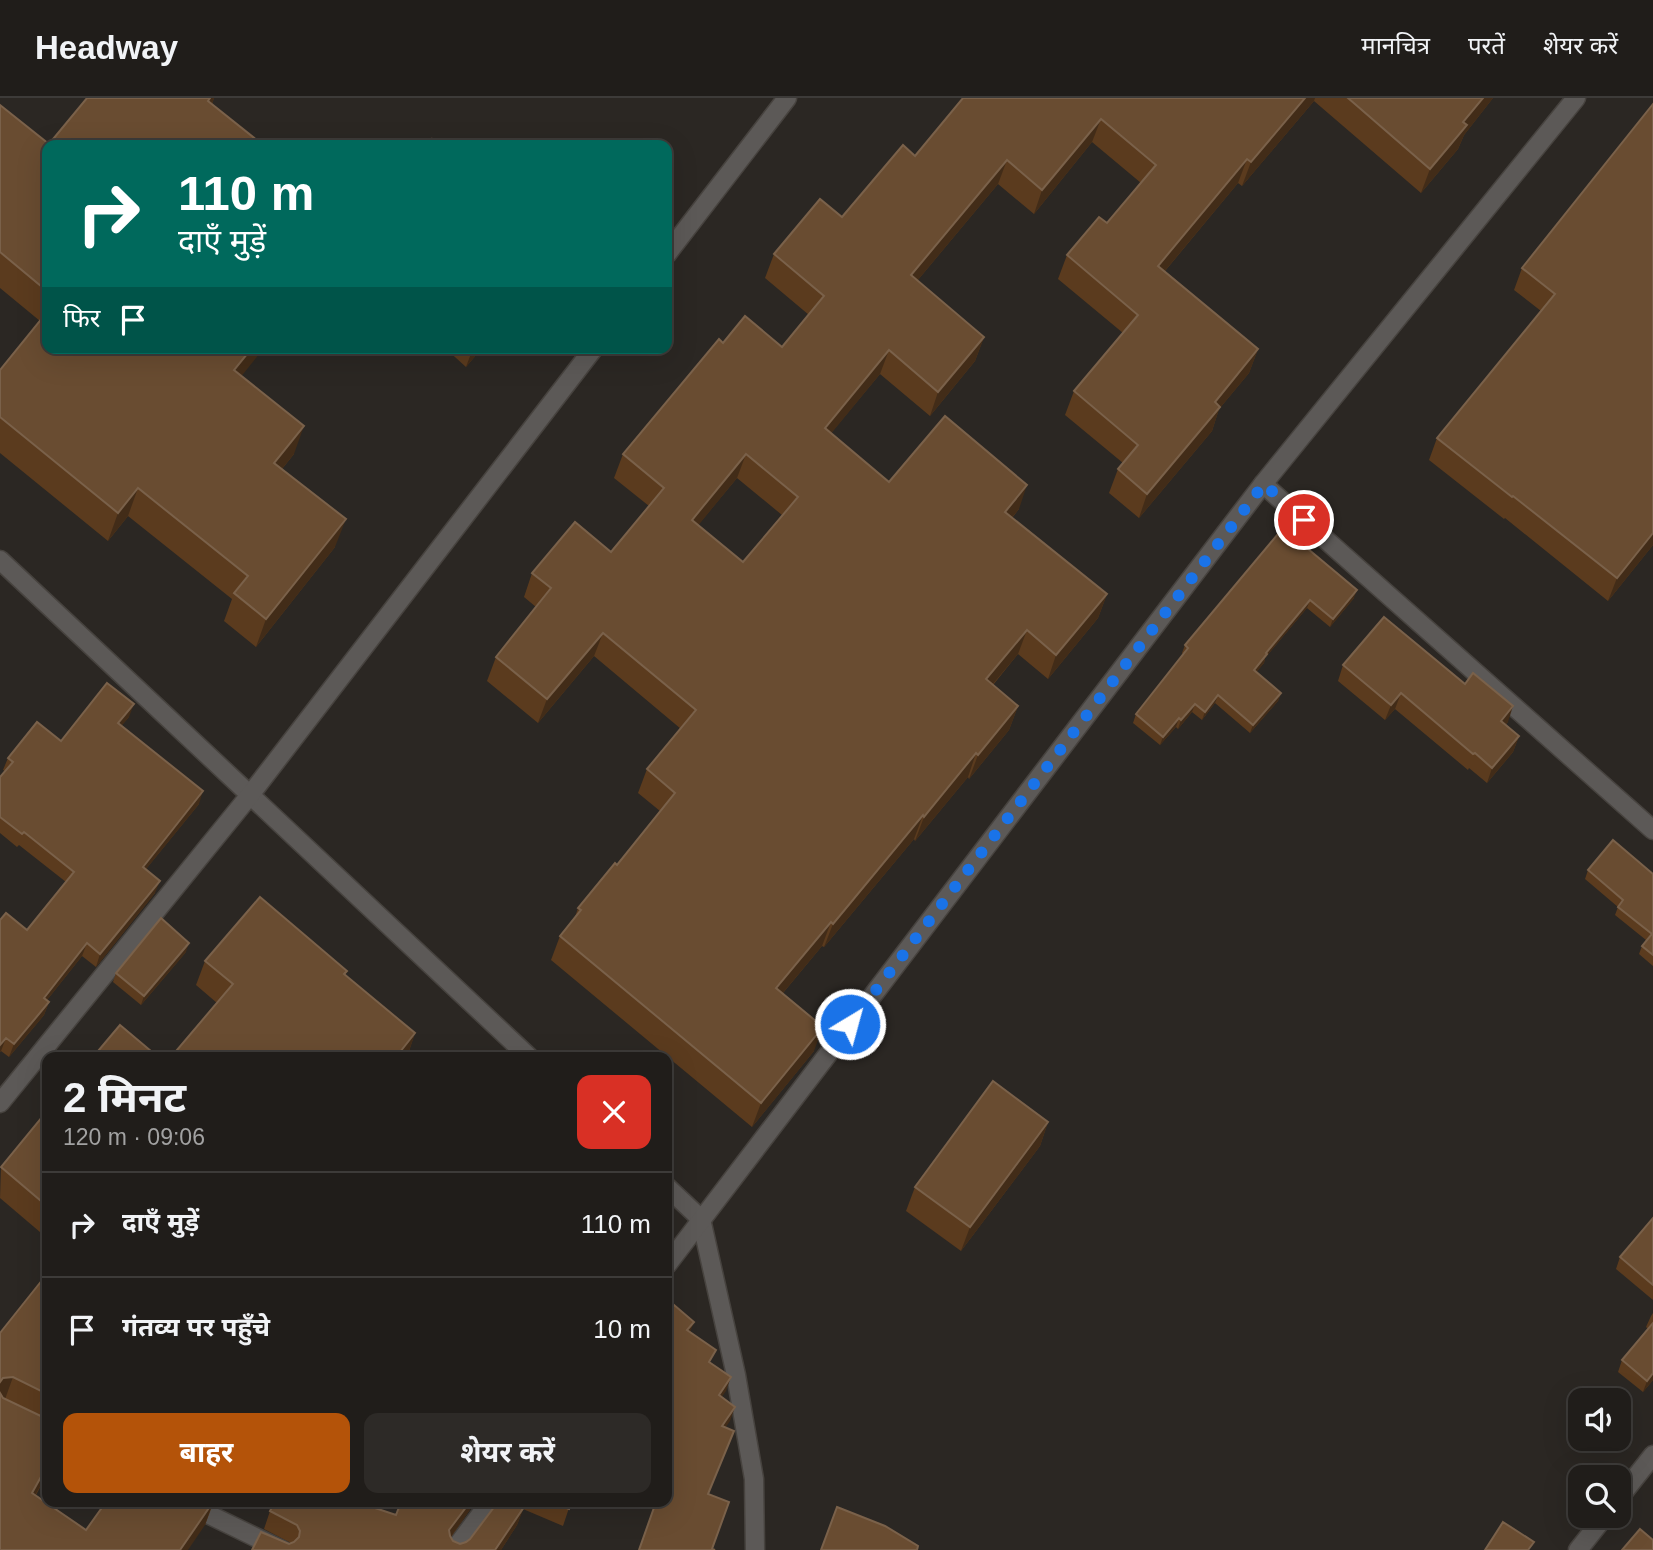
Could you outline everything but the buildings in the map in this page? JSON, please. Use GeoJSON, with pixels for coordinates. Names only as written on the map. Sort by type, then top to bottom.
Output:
{"type":"FeatureCollection","features":[{"type":"Feature","properties":{"kind":"street"},"geometry":{"type":"LineString","coordinates":[[672,248],[787,98]]}},
{"type":"Feature","properties":{"kind":"street"},"geometry":{"type":"LineString","coordinates":[[672,1258],[1264,484],[1576,98]]}},
{"type":"Feature","properties":{"kind":"street"},"geometry":{"type":"LineString","coordinates":[[0,1103],[250,795],[589,354]]}},
{"type":"Feature","properties":{"kind":"street"},"geometry":{"type":"LineString","coordinates":[[1264,484],[1653,830]]}},
{"type":"Feature","properties":{"kind":"street"},"geometry":{"type":"LineString","coordinates":[[0,560],[524,1052]]}},
{"type":"Feature","properties":{"kind":"street"},"geometry":{"type":"LineString","coordinates":[[672,1192],[701,1219],[736,1375],[754,1479],[755,1550]]}},
{"type":"Feature","properties":{"kind":"street"},"geometry":{"type":"LineString","coordinates":[[1631,1483],[1653,1455]]}},
{"type":"Feature","properties":{"kind":"street"},"geometry":{"type":"LineString","coordinates":[[193,1507],[282,1550]]}},
{"type":"Feature","properties":{"kind":"street"},"geometry":{"type":"LineString","coordinates":[[454,1550],[486,1507]]}},
{"type":"Feature","properties":{"kind":"street"},"geometry":{"type":"LineString","coordinates":[[1578,1550],[1595,1528]]}},
{"type":"Feature","properties":{"kind":"route"},"geometry":{"type":"LineString","coordinates":[[850,1024],[1264,484],[1304,520]]}}]}
